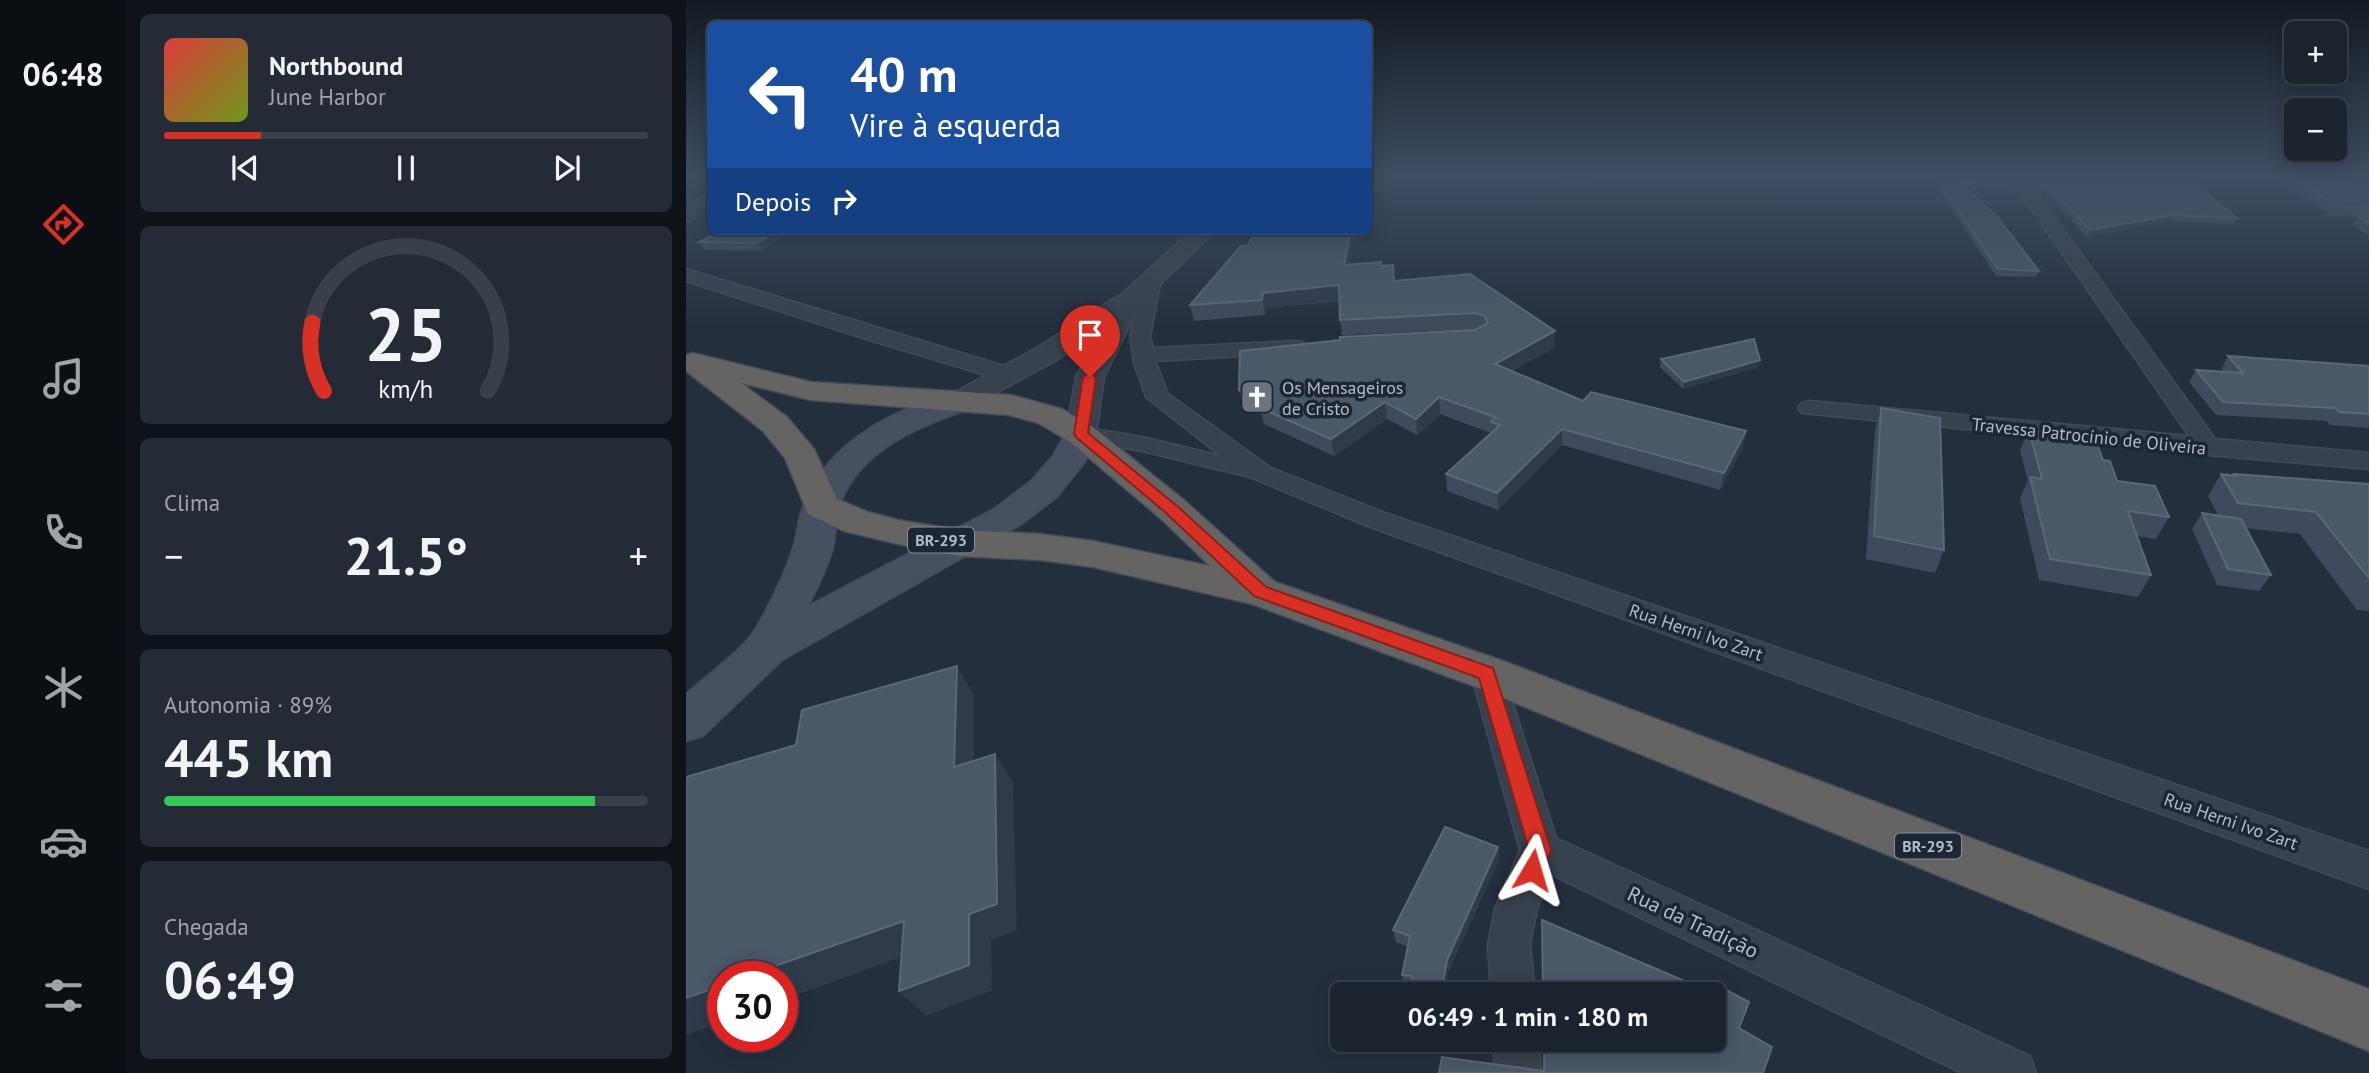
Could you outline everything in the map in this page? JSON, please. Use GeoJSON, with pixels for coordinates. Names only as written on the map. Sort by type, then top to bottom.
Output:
{"type":"FeatureCollection","features":[{"type":"Feature","properties":{"kind":"highway","name":"BR-293"},"geometry":{"type":"LineString","coordinates":[[689,361],[811,391],[1011,405],[1050,416],[1081,434],[1172,509],[1260,592]]}},
{"type":"Feature","properties":{"kind":"highway","name":"BR-293"},"geometry":{"type":"LineString","coordinates":[[689,361],[775,424],[802,456],[821,506],[857,522],[958,544],[1040,547],[1093,554],[1260,592],[1487,673],[2369,1020]]}},
{"type":"Feature","properties":{"kind":"main road"},"geometry":{"type":"LineString","coordinates":[[766,648],[812,551],[821,506],[832,480],[855,455],[895,427],[924,413],[958,402]]}},
{"type":"Feature","properties":{"kind":"main road"},"geometry":{"type":"LineString","coordinates":[[686,722],[766,648],[1007,517],[1044,489],[1069,460],[1081,434]]}},
{"type":"Feature","properties":{"kind":"street"},"geometry":{"type":"LineString","coordinates":[[2051,225],[2209,448]]}},
{"type":"Feature","properties":{"kind":"street"},"geometry":{"type":"LineString","coordinates":[[958,402],[1045,355],[1142,289],[1199,235]]}},
{"type":"Feature","properties":{"kind":"street"},"geometry":{"type":"LineString","coordinates":[[686,275],[1009,375]]}},
{"type":"Feature","properties":{"kind":"street"},"geometry":{"type":"LineString","coordinates":[[1142,289],[1090,377],[1081,434],[1142,444],[1262,474]]}},
{"type":"Feature","properties":{"kind":"street","name":"Rua Herni Ivo Zart"},"geometry":{"type":"LineString","coordinates":[[1142,289],[1140,337],[1143,355],[1158,397],[1262,474],[1375,519],[2369,870]]}},
{"type":"Feature","properties":{"kind":"street"},"geometry":{"type":"LineString","coordinates":[[1143,355],[1310,346]]}},
{"type":"Feature","properties":{"kind":"street","name":"Travessa Patrocínio de Oliveira"},"geometry":{"type":"LineString","coordinates":[[1810,408],[2209,448],[2369,461]]}},
{"type":"Feature","properties":{"kind":"street"},"geometry":{"type":"LineString","coordinates":[[1487,673],[1540,850],[1516,909],[1509,944],[1512,982]]}},
{"type":"Feature","properties":{"kind":"street","name":"Rua da Tradição"},"geometry":{"type":"LineString","coordinates":[[1540,850],[2013,1073]]}},
{"type":"Feature","properties":{"kind":"street"},"geometry":{"type":"LineString","coordinates":[[1517,1052],[1518,1073]]}},
{"type":"Feature","properties":{"kind":"building"},"geometry":{"type":"Polygon","coordinates":[[[1968,225],[2003,225],[2039,271],[1998,269],[1968,225]]]}},
{"type":"Feature","properties":{"kind":"building"},"geometry":{"type":"Polygon","coordinates":[[[2085,225],[2117,225],[2090,230],[2085,225]]]}},
{"type":"Feature","properties":{"kind":"building"},"geometry":{"type":"Polygon","coordinates":[[[712,235],[770,235],[758,243],[699,242],[712,235]]]}},
{"type":"Feature","properties":{"kind":"building"},"geometry":{"type":"Polygon","coordinates":[[[1253,235],[1350,235],[1344,265],[1381,262],[1381,266],[1393,265],[1394,281],[1470,274],[1555,331],[1495,364],[1583,401],[1591,392],[1746,431],[1724,473],[1562,429],[1497,493],[1446,474],[1500,425],[1491,422],[1495,417],[1439,397],[1416,419],[1385,402],[1331,439],[1260,408],[1268,403],[1239,390],[1240,351],[1340,340],[1340,337],[1475,330],[1488,323],[1485,316],[1475,313],[1340,320],[1339,285],[1263,293],[1262,300],[1190,305],[1241,246],[1248,246],[1253,235]]]}},
{"type":"Feature","properties":{"kind":"building"},"geometry":{"type":"Polygon","coordinates":[[[1754,339],[1760,360],[1684,382],[1661,359],[1754,339]]]}},
{"type":"Feature","properties":{"kind":"building"},"geometry":{"type":"Polygon","coordinates":[[[2228,356],[2369,366],[2369,414],[2339,412],[2335,408],[2223,402],[2196,370],[2243,373],[2228,356]]]}},
{"type":"Feature","properties":{"kind":"building"},"geometry":{"type":"Polygon","coordinates":[[[1881,408],[1940,418],[1944,550],[1874,536],[1881,408]]]}},
{"type":"Feature","properties":{"kind":"building"},"geometry":{"type":"Polygon","coordinates":[[[2029,430],[2095,439],[2103,460],[2110,461],[2117,481],[2155,486],[2169,517],[2128,511],[2151,575],[2050,559],[2030,477],[2042,479],[2029,430]]]}},
{"type":"Feature","properties":{"kind":"building"},"geometry":{"type":"Polygon","coordinates":[[[2221,474],[2369,484],[2369,578],[2316,512],[2238,503],[2221,474]]]}},
{"type":"Feature","properties":{"kind":"building"},"geometry":{"type":"Polygon","coordinates":[[[2202,513],[2241,519],[2271,575],[2228,569],[2202,513]]]}},
{"type":"Feature","properties":{"kind":"building"},"geometry":{"type":"Polygon","coordinates":[[[957,666],[954,767],[995,754],[997,904],[969,914],[969,965],[899,991],[904,921],[789,961],[707,961],[707,991],[686,998],[686,777],[796,745],[802,710],[957,666]]]}},
{"type":"Feature","properties":{"kind":"building"},"geometry":{"type":"Polygon","coordinates":[[[1445,827],[1498,847],[1447,960],[1443,982],[1412,982],[1413,976],[1402,975],[1410,936],[1393,930],[1445,827]]]}},
{"type":"Feature","properties":{"kind":"building"},"geometry":{"type":"Polygon","coordinates":[[[1542,920],[1687,982],[1543,982],[1542,920]]]}},
{"type":"Feature","properties":{"kind":"building"},"geometry":{"type":"Polygon","coordinates":[[[1726,990],[1749,1002],[1739,1028],[1772,1047],[1763,1073],[1439,1073],[1442,1057],[1544,1071],[1544,1052],[1726,1052],[1726,990]]]}},
{"type":"Feature","properties":{"kind":"place","name":"Os Mensageiros de Cristo"},"geometry":{"type":"Point","coordinates":[1257,397]}},
{"type":"Feature","properties":{"kind":"route"},"geometry":{"type":"LineString","coordinates":[[1090,377],[1081,434],[1172,509],[1260,592],[1487,673],[1540,850],[1532,870]]}}]}
